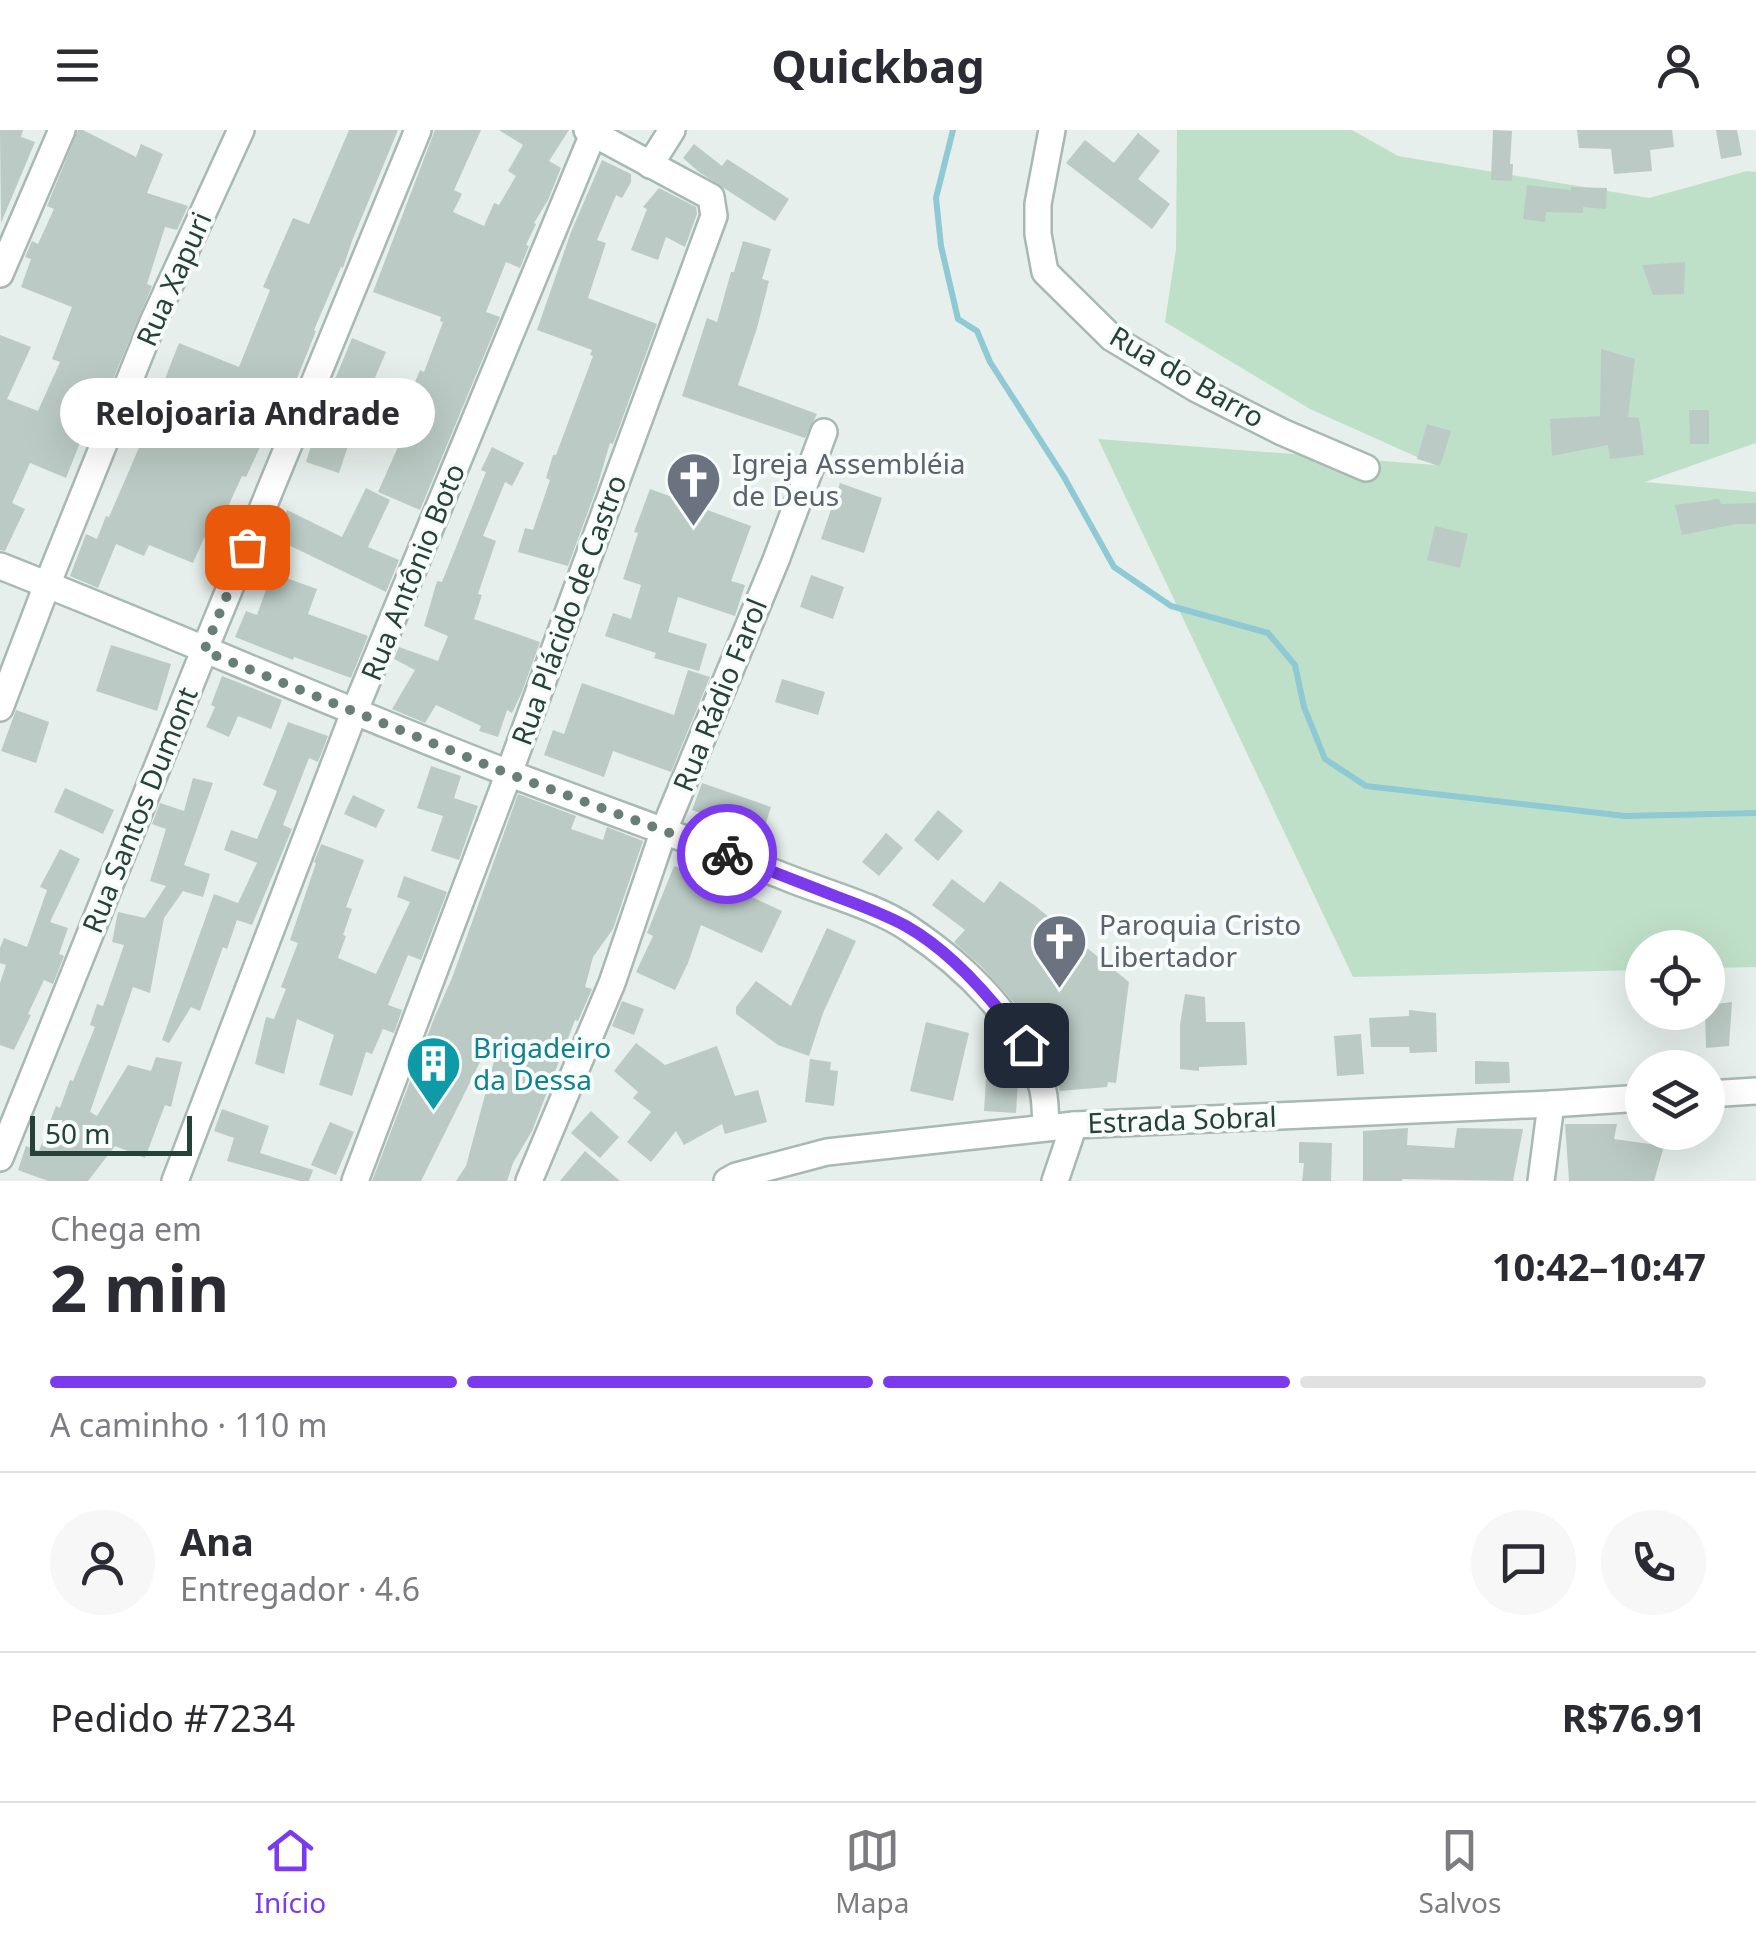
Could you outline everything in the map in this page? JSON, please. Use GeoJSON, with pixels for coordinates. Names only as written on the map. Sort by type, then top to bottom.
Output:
{"type":"FeatureCollection","features":[{"type":"Feature","properties":{"kind":"street"},"geometry":{"type":"LineString","coordinates":[[0,274],[11,219],[62,130]]}},
{"type":"Feature","properties":{"kind":"street","name":"Rua Xapuri"},"geometry":{"type":"LineString","coordinates":[[0,708],[153,322],[241,130]]}},
{"type":"Feature","properties":{"kind":"street","name":"Rua Santos Dumont"},"geometry":{"type":"LineString","coordinates":[[0,1158],[418,130]]}},
{"type":"Feature","properties":{"kind":"street"},"geometry":{"type":"LineString","coordinates":[[590,132],[650,164],[672,130]]}},
{"type":"Feature","properties":{"kind":"street","name":"Rua do Barro"},"geometry":{"type":"LineString","coordinates":[[1052,130],[1038,204],[1038,234],[1045,272],[1112,338],[1196,388],[1282,432],[1366,468]]}},
{"type":"Feature","properties":{"kind":"street","name":"Rua Antônio Boto"},"geometry":{"type":"LineString","coordinates":[[174,1181],[356,710],[590,132]]}},
{"type":"Feature","properties":{"kind":"street","name":"Rua Plácido de Castro"},"geometry":{"type":"LineString","coordinates":[[355,1181],[714,216],[711,198],[650,164]]}},
{"type":"Feature","properties":{"kind":"street","name":"Rua Rádio Farol"},"geometry":{"type":"LineString","coordinates":[[529,1181],[612,983],[664,830],[776,560],[824,432]]}},
{"type":"Feature","properties":{"kind":"street"},"geometry":{"type":"LineString","coordinates":[[0,566],[509,774],[664,830],[908,927],[946,956],[1004,1015],[1026,1045],[1043,1086],[1046,1127]]}},
{"type":"Feature","properties":{"kind":"street"},"geometry":{"type":"LineString","coordinates":[[1725,1093],[1756,1091]]}},
{"type":"Feature","properties":{"kind":"street","name":"Estrada Sobral"},"geometry":{"type":"LineString","coordinates":[[727,1181],[828,1152],[1074,1124],[1625,1099]]}},
{"type":"Feature","properties":{"kind":"street"},"geometry":{"type":"LineString","coordinates":[[1541,1181],[1551,1104]]}},
{"type":"Feature","properties":{"kind":"street"},"geometry":{"type":"LineString","coordinates":[[1054,1181],[1074,1124]]}},
{"type":"Feature","properties":{"kind":"street"},"geometry":{"type":"LineString","coordinates":[[816,1181],[828,1152]]}},
{"type":"Feature","properties":{"kind":"green space"},"geometry":{"type":"Polygon","coordinates":[[[1177,130],[1352,130],[1398,156],[1649,198],[1747,171],[1756,172],[1756,443],[1645,482],[1756,492],[1756,967],[1725,968],[1725,930],[1625,930],[1625,970],[1353,977],[1098,439],[1435,465],[1310,409],[1165,322],[1176,249],[1177,130]]]}},
{"type":"Feature","properties":{"kind":"building"},"geometry":{"type":"Polygon","coordinates":[[[0,130],[23,130],[21,137],[35,142],[1,223],[0,130]]]}},
{"type":"Feature","properties":{"kind":"building"},"geometry":{"type":"Polygon","coordinates":[[[78,130],[136,157],[141,144],[163,154],[147,193],[188,206],[177,230],[165,227],[147,284],[152,286],[101,408],[94,405],[78,439],[81,440],[66,478],[30,463],[12,503],[25,509],[5,551],[0,550],[0,335],[31,347],[7,399],[38,411],[60,362],[52,359],[72,307],[21,287],[31,259],[25,257],[32,241],[38,244],[54,209],[47,206],[78,130]]]}},
{"type":"Feature","properties":{"kind":"building"},"geometry":{"type":"Polygon","coordinates":[[[349,130],[398,130],[275,433],[268,430],[246,477],[242,476],[221,522],[226,524],[218,544],[204,538],[193,563],[149,545],[144,556],[116,544],[98,588],[70,576],[86,534],[97,539],[106,516],[109,517],[164,390],[161,389],[179,343],[239,367],[270,290],[263,287],[293,218],[309,224],[349,130]]]}},
{"type":"Feature","properties":{"kind":"building"},"geometry":{"type":"Polygon","coordinates":[[[435,130],[481,130],[454,190],[462,194],[453,212],[484,226],[494,203],[499,205],[516,176],[508,171],[523,145],[499,130],[569,130],[549,161],[561,168],[534,223],[520,268],[506,262],[486,312],[500,317],[420,510],[378,492],[409,422],[404,420],[414,396],[410,395],[420,370],[424,372],[443,322],[441,317],[373,292],[435,130]]]}},
{"type":"Feature","properties":{"kind":"building"},"geometry":{"type":"Polygon","coordinates":[[[1493,130],[1512,131],[1512,181],[1491,180],[1493,130]]]}},
{"type":"Feature","properties":{"kind":"building"},"geometry":{"type":"Polygon","coordinates":[[[1577,130],[1672,130],[1674,147],[1650,150],[1652,171],[1614,174],[1611,149],[1579,148],[1577,130]]]}},
{"type":"Feature","properties":{"kind":"building"},"geometry":{"type":"Polygon","coordinates":[[[1716,130],[1737,130],[1742,155],[1721,159],[1716,130]]]}},
{"type":"Feature","properties":{"kind":"building"},"geometry":{"type":"Polygon","coordinates":[[[1138,133],[1160,151],[1138,179],[1170,204],[1152,229],[1066,163],[1085,140],[1114,163],[1138,133]]]}},
{"type":"Feature","properties":{"kind":"building"},"geometry":{"type":"Polygon","coordinates":[[[694,144],[722,166],[727,159],[789,199],[775,221],[683,158],[694,144]]]}},
{"type":"Feature","properties":{"kind":"building"},"geometry":{"type":"Polygon","coordinates":[[[602,160],[631,174],[631,182],[622,198],[616,195],[597,240],[606,243],[588,298],[657,324],[613,444],[610,443],[568,566],[518,552],[525,528],[533,530],[550,480],[546,478],[553,455],[593,356],[592,350],[537,330],[571,232],[602,160]]]}},
{"type":"Feature","properties":{"kind":"building"},"geometry":{"type":"Polygon","coordinates":[[[1527,185],[1571,190],[1607,188],[1606,209],[1583,207],[1583,213],[1546,212],[1545,222],[1523,219],[1527,185]]]}},
{"type":"Feature","properties":{"kind":"building"},"geometry":{"type":"Polygon","coordinates":[[[659,188],[696,207],[697,214],[685,247],[666,237],[658,260],[631,250],[647,209],[643,207],[659,188]]]}},
{"type":"Feature","properties":{"kind":"building"},"geometry":{"type":"Polygon","coordinates":[[[743,241],[771,249],[762,279],[769,281],[738,385],[817,414],[805,438],[682,396],[707,318],[717,322],[743,241]]]}},
{"type":"Feature","properties":{"kind":"building"},"geometry":{"type":"Polygon","coordinates":[[[1685,262],[1684,294],[1653,295],[1642,265],[1685,262]]]}},
{"type":"Feature","properties":{"kind":"building"},"geometry":{"type":"Polygon","coordinates":[[[352,338],[386,352],[346,445],[339,473],[306,462],[352,338]]]}},
{"type":"Feature","properties":{"kind":"building"},"geometry":{"type":"Polygon","coordinates":[[[1601,349],[1635,359],[1628,417],[1639,418],[1644,455],[1610,459],[1608,445],[1552,456],[1550,419],[1600,416],[1601,349]]]}},
{"type":"Feature","properties":{"kind":"building"},"geometry":{"type":"Polygon","coordinates":[[[1689,410],[1709,410],[1709,444],[1690,444],[1689,410]]]}},
{"type":"Feature","properties":{"kind":"building"},"geometry":{"type":"Polygon","coordinates":[[[1427,424],[1451,431],[1440,466],[1417,459],[1427,424]]]}},
{"type":"Feature","properties":{"kind":"building"},"geometry":{"type":"Polygon","coordinates":[[[492,447],[524,463],[512,486],[505,482],[483,536],[496,541],[474,619],[540,642],[522,692],[512,713],[507,710],[498,737],[479,731],[481,726],[436,705],[425,723],[392,709],[415,670],[394,659],[399,647],[438,661],[448,636],[424,626],[437,581],[442,582],[486,472],[481,470],[492,447]]]}},
{"type":"Feature","properties":{"kind":"building"},"geometry":{"type":"Polygon","coordinates":[[[840,483],[882,498],[864,553],[821,539],[840,483]]]}},
{"type":"Feature","properties":{"kind":"building"},"geometry":{"type":"Polygon","coordinates":[[[366,488],[390,500],[368,547],[399,560],[386,592],[274,538],[287,510],[342,537],[366,488]]]}},
{"type":"Feature","properties":{"kind":"building"},"geometry":{"type":"Polygon","coordinates":[[[650,489],[751,526],[731,581],[745,585],[735,616],[678,597],[668,632],[707,644],[699,671],[654,658],[656,653],[605,636],[613,613],[631,619],[641,585],[623,579],[650,489]]]}},
{"type":"Feature","properties":{"kind":"building"},"geometry":{"type":"Polygon","coordinates":[[[1719,499],[1721,504],[1756,503],[1756,524],[1682,535],[1675,505],[1719,499]]]}},
{"type":"Feature","properties":{"kind":"building"},"geometry":{"type":"Polygon","coordinates":[[[1435,526],[1468,534],[1460,568],[1427,560],[1435,526]]]}},
{"type":"Feature","properties":{"kind":"building"},"geometry":{"type":"Polygon","coordinates":[[[272,573],[317,589],[308,614],[368,636],[351,678],[235,637],[246,611],[257,615],[272,573]]]}},
{"type":"Feature","properties":{"kind":"building"},"geometry":{"type":"Polygon","coordinates":[[[811,575],[844,587],[833,619],[800,607],[811,575]]]}},
{"type":"Feature","properties":{"kind":"building"},"geometry":{"type":"Polygon","coordinates":[[[111,645],[171,664],[157,711],[96,691],[111,645]]]}},
{"type":"Feature","properties":{"kind":"building"},"geometry":{"type":"Polygon","coordinates":[[[688,670],[710,677],[671,772],[613,751],[604,777],[544,755],[553,730],[564,734],[582,683],[674,715],[688,670]]]}},
{"type":"Feature","properties":{"kind":"building"},"geometry":{"type":"Polygon","coordinates":[[[222,676],[282,700],[271,729],[238,716],[229,737],[206,727],[222,676]]]}},
{"type":"Feature","properties":{"kind":"building"},"geometry":{"type":"Polygon","coordinates":[[[782,679],[825,692],[818,715],[775,702],[782,679]]]}},
{"type":"Feature","properties":{"kind":"building"},"geometry":{"type":"Polygon","coordinates":[[[16,710],[49,722],[36,763],[1,751],[16,710]]]}},
{"type":"Feature","properties":{"kind":"building"},"geometry":{"type":"Polygon","coordinates":[[[288,722],[328,736],[318,762],[309,758],[283,825],[292,829],[252,925],[237,920],[200,1011],[191,1007],[169,1043],[162,1040],[214,894],[238,903],[257,863],[224,850],[231,830],[257,839],[277,791],[263,785],[288,722]]]}},
{"type":"Feature","properties":{"kind":"building"},"geometry":{"type":"Polygon","coordinates":[[[431,766],[461,776],[454,798],[478,806],[459,860],[431,851],[443,816],[417,808],[431,766]]]}},
{"type":"Feature","properties":{"kind":"building"},"geometry":{"type":"Polygon","coordinates":[[[193,778],[213,783],[184,865],[210,874],[203,897],[183,891],[164,918],[150,993],[133,987],[90,1112],[97,1116],[128,1065],[151,1071],[156,1057],[182,1062],[171,1107],[165,1105],[145,1158],[115,1146],[88,1181],[48,1181],[18,1170],[26,1146],[39,1151],[56,1106],[60,1108],[95,1027],[90,1025],[97,1004],[103,1006],[124,945],[112,942],[118,912],[145,918],[166,886],[150,881],[166,829],[152,824],[160,803],[184,811],[193,778]]]}},
{"type":"Feature","properties":{"kind":"building"},"geometry":{"type":"Polygon","coordinates":[[[702,783],[771,807],[762,835],[692,810],[702,783]]]}},
{"type":"Feature","properties":{"kind":"building"},"geometry":{"type":"Polygon","coordinates":[[[65,788],[114,810],[103,834],[54,812],[65,788]]]}},
{"type":"Feature","properties":{"kind":"building"},"geometry":{"type":"Polygon","coordinates":[[[518,794],[576,816],[571,829],[603,840],[607,827],[643,841],[613,929],[593,957],[585,987],[592,989],[507,1181],[456,1181],[466,1166],[496,1054],[486,1050],[421,1181],[372,1181],[452,978],[518,794]]]}},
{"type":"Feature","properties":{"kind":"building"},"geometry":{"type":"Polygon","coordinates":[[[353,795],[385,810],[376,828],[344,814],[353,795]]]}},
{"type":"Feature","properties":{"kind":"building"},"geometry":{"type":"Polygon","coordinates":[[[938,810],[963,831],[938,861],[914,840],[938,810]]]}},
{"type":"Feature","properties":{"kind":"building"},"geometry":{"type":"Polygon","coordinates":[[[886,833],[903,848],[879,876],[862,862],[886,833]]]}},
{"type":"Feature","properties":{"kind":"building"},"geometry":{"type":"Polygon","coordinates":[[[321,844],[364,860],[346,907],[352,909],[338,958],[376,974],[410,902],[397,897],[404,876],[447,892],[421,960],[408,955],[388,1005],[402,1010],[394,1033],[383,1029],[372,1054],[366,1052],[352,1096],[319,1085],[334,1035],[297,1019],[284,1074],[255,1064],[266,1017],[274,1019],[286,989],[281,987],[298,943],[290,940],[321,844]]]}},
{"type":"Feature","properties":{"kind":"building"},"geometry":{"type":"Polygon","coordinates":[[[60,849],[80,859],[50,922],[68,928],[59,954],[64,956],[53,984],[44,980],[14,1050],[0,1045],[0,983],[6,965],[0,963],[0,948],[4,938],[27,947],[47,890],[40,887],[60,849]]]}},
{"type":"Feature","properties":{"kind":"building"},"geometry":{"type":"Polygon","coordinates":[[[674,866],[782,911],[762,953],[701,925],[675,990],[636,972],[653,936],[647,933],[674,866]]]}},
{"type":"Feature","properties":{"kind":"building","name":"Paroquia Cristo Libertador"},"geometry":{"type":"Polygon","coordinates":[[[952,879],[984,903],[1000,881],[1129,982],[1116,1083],[1060,1091],[1046,1052],[1018,1007],[954,942],[965,930],[932,905],[952,879]]]}},
{"type":"Feature","properties":{"kind":"building"},"geometry":{"type":"Polygon","coordinates":[[[827,928],[856,941],[823,1013],[809,1056],[778,1045],[736,1014],[736,1007],[756,981],[791,1006],[827,928]]]}},
{"type":"Feature","properties":{"kind":"building"},"geometry":{"type":"Polygon","coordinates":[[[1185,994],[1205,997],[1206,1022],[1245,1022],[1247,1065],[1199,1067],[1199,1071],[1180,1069],[1185,994]]]}},
{"type":"Feature","properties":{"kind":"building"},"geometry":{"type":"Polygon","coordinates":[[[622,1001],[644,1009],[634,1035],[612,1026],[622,1001]]]}},
{"type":"Feature","properties":{"kind":"building"},"geometry":{"type":"Polygon","coordinates":[[[1732,1002],[1729,1046],[1706,1048],[1706,1030],[1725,1030],[1725,1003],[1732,1002]]]}},
{"type":"Feature","properties":{"kind":"building"},"geometry":{"type":"Polygon","coordinates":[[[1409,1010],[1436,1013],[1437,1052],[1410,1053],[1409,1047],[1371,1047],[1369,1018],[1409,1016],[1409,1010]]]}},
{"type":"Feature","properties":{"kind":"building"},"geometry":{"type":"Polygon","coordinates":[[[926,1022],[969,1033],[953,1101],[910,1091],[926,1022]]]}},
{"type":"Feature","properties":{"kind":"building"},"geometry":{"type":"Polygon","coordinates":[[[1361,1034],[1364,1074],[1337,1076],[1334,1036],[1361,1034]]]}},
{"type":"Feature","properties":{"kind":"building"},"geometry":{"type":"Polygon","coordinates":[[[636,1043],[665,1065],[717,1046],[735,1096],[758,1090],[767,1122],[725,1134],[722,1124],[684,1145],[676,1131],[651,1162],[627,1142],[651,1112],[633,1098],[638,1092],[614,1071],[636,1043]]]}},
{"type":"Feature","properties":{"kind":"building"},"geometry":{"type":"Polygon","coordinates":[[[810,1059],[831,1062],[830,1070],[838,1071],[834,1106],[805,1102],[810,1059]]]}},
{"type":"Feature","properties":{"kind":"building"},"geometry":{"type":"Polygon","coordinates":[[[1475,1061],[1509,1062],[1510,1083],[1475,1084],[1475,1061]]]}},
{"type":"Feature","properties":{"kind":"building"},"geometry":{"type":"Polygon","coordinates":[[[986,1079],[1018,1081],[1016,1113],[984,1111],[986,1079]]]}},
{"type":"Feature","properties":{"kind":"building"},"geometry":{"type":"Polygon","coordinates":[[[222,1109],[269,1126],[260,1153],[313,1170],[309,1181],[227,1161],[234,1138],[214,1131],[222,1109]]]}},
{"type":"Feature","properties":{"kind":"building"},"geometry":{"type":"Polygon","coordinates":[[[591,1111],[619,1137],[600,1158],[571,1133],[591,1111]]]}},
{"type":"Feature","properties":{"kind":"building"},"geometry":{"type":"Polygon","coordinates":[[[330,1122],[354,1132],[336,1175],[311,1165],[330,1122]]]}},
{"type":"Feature","properties":{"kind":"building"},"geometry":{"type":"Polygon","coordinates":[[[1565,1124],[1617,1124],[1614,1139],[1625,1141],[1625,1150],[1663,1150],[1654,1181],[1569,1181],[1565,1124]]]}},
{"type":"Feature","properties":{"kind":"building"},"geometry":{"type":"Polygon","coordinates":[[[1408,1128],[1407,1145],[1454,1148],[1457,1128],[1523,1129],[1513,1181],[1363,1181],[1363,1131],[1408,1128]]]}},
{"type":"Feature","properties":{"kind":"building"},"geometry":{"type":"Polygon","coordinates":[[[1299,1142],[1332,1143],[1331,1181],[1302,1181],[1304,1163],[1299,1163],[1299,1142]]]}},
{"type":"Feature","properties":{"kind":"building"},"geometry":{"type":"Polygon","coordinates":[[[585,1151],[620,1181],[560,1181],[585,1151]]]}},
{"type":"Feature","properties":{"kind":"waterway"},"geometry":{"type":"LineString","coordinates":[[953,130],[936,198],[941,246],[958,319],[977,331],[990,362],[1064,477],[1114,567],[1171,606],[1268,633],[1295,665],[1304,707],[1325,759],[1366,786],[1625,816],[1756,813]]}},
{"type":"Feature","properties":{"kind":"way so far"},"geometry":{"type":"LineString","coordinates":[[247,547],[204,651],[509,774],[727,854]]}},
{"type":"Feature","properties":{"kind":"place","name":"Igreja Assembléia de Deus"},"geometry":{"type":"Point","coordinates":[693,529]}},
{"type":"Feature","properties":{"kind":"place","name":"Relojoaria Andrade"},"geometry":{"type":"Point","coordinates":[247,547]}},
{"type":"Feature","properties":{"kind":"place","name":"Paroquia Cristo Libertador"},"geometry":{"type":"Point","coordinates":[1060,990]}},
{"type":"Feature","properties":{"kind":"place","name":"Brigadeiro da Dessa"},"geometry":{"type":"Point","coordinates":[434,1113]}},
{"type":"Feature","properties":{"kind":"route"},"geometry":{"type":"LineString","coordinates":[[727,854],[908,927],[977,985],[1026,1045]]}}]}
